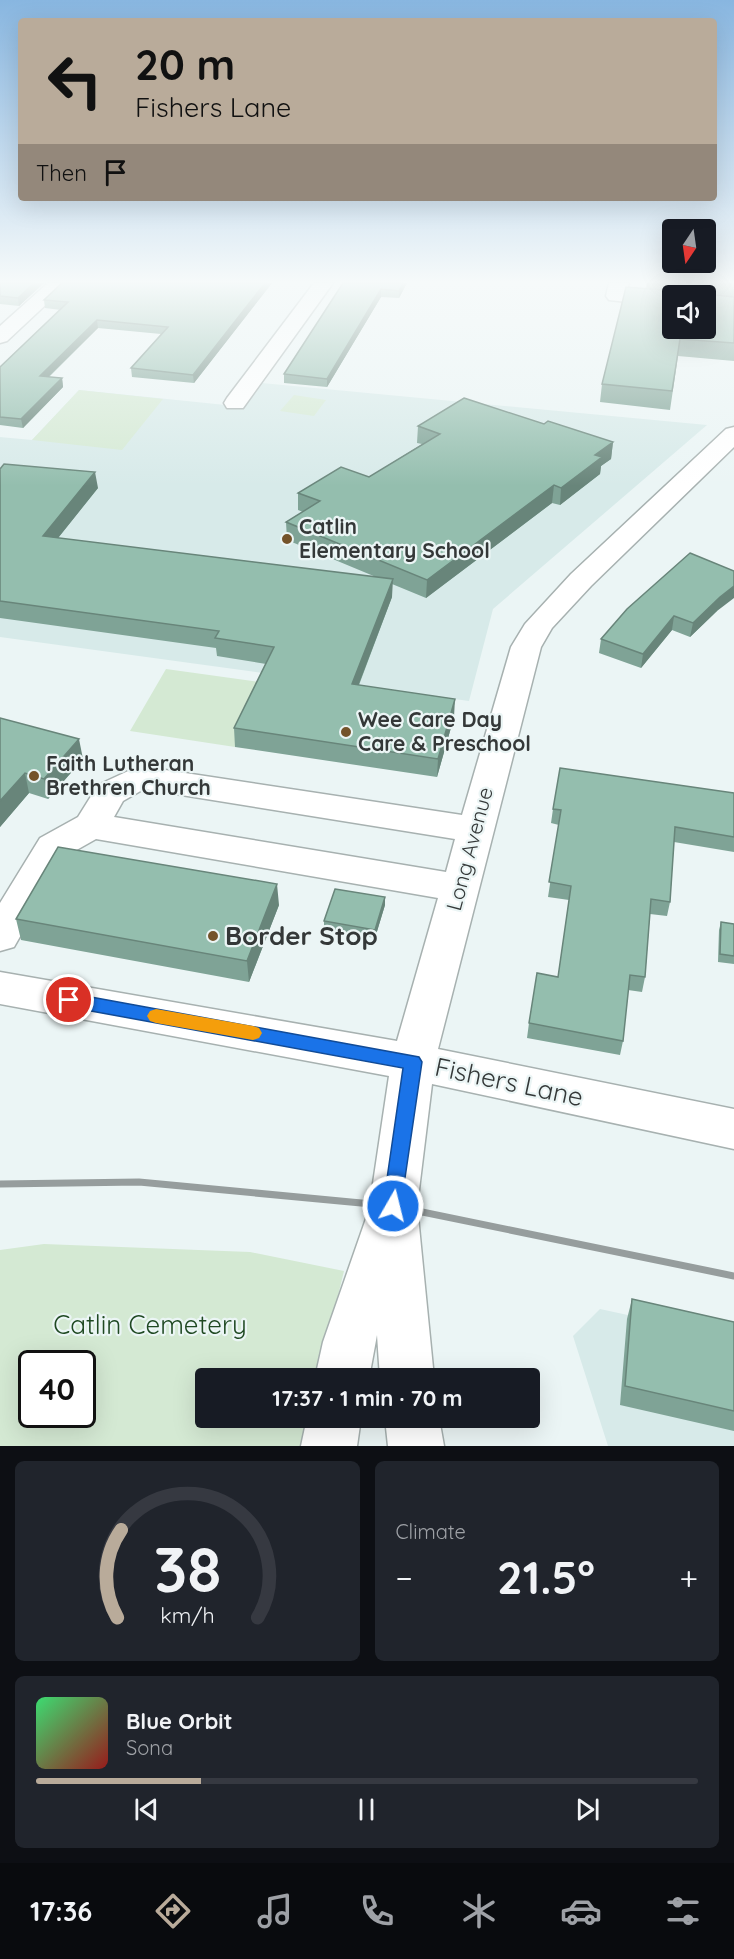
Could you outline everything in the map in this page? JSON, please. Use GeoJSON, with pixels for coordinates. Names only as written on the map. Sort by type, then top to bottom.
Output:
{"type":"FeatureCollection","features":[{"type":"Feature","properties":{"kind":"street"},"geometry":{"type":"LineString","coordinates":[[235,403],[274,350]]}},
{"type":"Feature","properties":{"kind":"street","name":"Long Avenue"},"geometry":{"type":"LineString","coordinates":[[393,1206],[413,1062],[526,647],[540,624],[734,434]]}},
{"type":"Feature","properties":{"kind":"street"},"geometry":{"type":"LineString","coordinates":[[0,936],[53,847],[91,826],[111,793],[140,777],[475,830]]}},
{"type":"Feature","properties":{"kind":"street"},"geometry":{"type":"LineString","coordinates":[[91,826],[460,888]]}},
{"type":"Feature","properties":{"kind":"street","name":"Fishers Lane"},"geometry":{"type":"LineString","coordinates":[[0,988],[413,1062],[734,1129]]}},
{"type":"Feature","properties":{"kind":"street"},"geometry":{"type":"LineString","coordinates":[[344,1368],[349,1342],[393,1206]]}},
{"type":"Feature","properties":{"kind":"street"},"geometry":{"type":"LineString","coordinates":[[393,1206],[406,1368]]}},
{"type":"Feature","properties":{"kind":"street"},"geometry":{"type":"LineString","coordinates":[[329,1446],[332,1428]]}},
{"type":"Feature","properties":{"kind":"street"},"geometry":{"type":"LineString","coordinates":[[413,1428],[416,1446]]}},
{"type":"Feature","properties":{"kind":"shaded area","name":"Catlin Elementary School"},"geometry":{"type":"Polygon","coordinates":[[[262,383],[707,425],[493,609],[469,701],[0,637],[0,437],[32,440],[79,390],[245,407],[262,383]]]}},
{"type":"Feature","properties":{"kind":"shaded area"},"geometry":{"type":"Polygon","coordinates":[[[600,1309],[734,1338],[734,1446],[608,1446],[573,1336],[600,1309]]]}},
{"type":"Feature","properties":{"kind":"green space"},"geometry":{"type":"Polygon","coordinates":[[[79,390],[163,399],[122,450],[32,440],[79,390]]]}},
{"type":"Feature","properties":{"kind":"green space"},"geometry":{"type":"Polygon","coordinates":[[[294,395],[326,400],[314,416],[280,411],[294,395]]]}},
{"type":"Feature","properties":{"kind":"green space"},"geometry":{"type":"Polygon","coordinates":[[[166,669],[266,683],[235,747],[130,731],[166,669]]]}},
{"type":"Feature","properties":{"kind":"green space","name":"Catlin Cemetery"},"geometry":{"type":"Polygon","coordinates":[[[44,1244],[250,1252],[344,1271],[320,1368],[195,1368],[195,1428],[306,1428],[301,1446],[0,1446],[0,1250],[44,1244]]]}},
{"type":"Feature","properties":{"kind":"building"},"geometry":{"type":"Polygon","coordinates":[[[17,350],[66,350],[40,376],[62,378],[21,419],[0,417],[0,367],[17,350]]]}},
{"type":"Feature","properties":{"kind":"building"},"geometry":{"type":"Polygon","coordinates":[[[147,350],[212,350],[193,375],[131,368],[147,350]]]}},
{"type":"Feature","properties":{"kind":"building"},"geometry":{"type":"Polygon","coordinates":[[[299,350],[344,350],[327,379],[284,374],[299,350]]]}},
{"type":"Feature","properties":{"kind":"building"},"geometry":{"type":"Polygon","coordinates":[[[610,350],[678,350],[672,391],[602,384],[610,350]]]}},
{"type":"Feature","properties":{"kind":"building"},"geometry":{"type":"Polygon","coordinates":[[[464,398],[544,424],[548,421],[613,442],[595,455],[602,457],[561,488],[554,485],[427,580],[286,522],[320,501],[298,493],[341,467],[369,477],[440,434],[418,426],[464,398]]]}},
{"type":"Feature","properties":{"kind":"building"},"geometry":{"type":"Polygon","coordinates":[[[4,464],[95,472],[43,536],[393,579],[352,684],[455,699],[438,759],[234,728],[274,647],[215,638],[219,631],[0,601],[0,469],[4,464]]]}},
{"type":"Feature","properties":{"kind":"building"},"geometry":{"type":"Polygon","coordinates":[[[690,553],[734,571],[734,586],[693,623],[674,616],[643,654],[601,639],[627,609],[690,553]]]}},
{"type":"Feature","properties":{"kind":"building"},"geometry":{"type":"Polygon","coordinates":[[[0,718],[79,739],[44,779],[25,773],[0,801],[0,718]]]}},
{"type":"Feature","properties":{"kind":"building"},"geometry":{"type":"Polygon","coordinates":[[[560,768],[734,793],[734,837],[675,827],[670,902],[651,899],[645,977],[630,975],[623,1041],[529,1023],[537,973],[558,977],[571,886],[549,882],[561,810],[553,809],[560,768]]]}},
{"type":"Feature","properties":{"kind":"building"},"geometry":{"type":"Polygon","coordinates":[[[58,847],[277,884],[247,961],[16,919],[58,847]]]}},
{"type":"Feature","properties":{"kind":"building"},"geometry":{"type":"Polygon","coordinates":[[[335,889],[385,897],[375,930],[324,921],[335,889]]]}},
{"type":"Feature","properties":{"kind":"building"},"geometry":{"type":"Polygon","coordinates":[[[721,922],[734,924],[734,956],[720,954],[721,922]]]}},
{"type":"Feature","properties":{"kind":"building"},"geometry":{"type":"Polygon","coordinates":[[[632,1299],[734,1322],[734,1411],[625,1386],[632,1299]]]}},
{"type":"Feature","properties":{"kind":"railway"},"geometry":{"type":"LineString","coordinates":[[0,1184],[139,1182],[393,1206],[734,1276]]}},
{"type":"Feature","properties":{"kind":"slow traffic"},"geometry":{"type":"LineString","coordinates":[[156,1016],[253,1033]]}},
{"type":"Feature","properties":{"kind":"place","name":"Catlin Elementary School"},"geometry":{"type":"Point","coordinates":[287,539]}},
{"type":"Feature","properties":{"kind":"place","name":"Wee Care Day Care & Preschool"},"geometry":{"type":"Point","coordinates":[346,732]}},
{"type":"Feature","properties":{"kind":"place","name":"Faith Lutheran Brethren Church"},"geometry":{"type":"Point","coordinates":[34,776]}},
{"type":"Feature","properties":{"kind":"place","name":"Border Stop"},"geometry":{"type":"Point","coordinates":[213,936]}},
{"type":"Feature","properties":{"kind":"route"},"geometry":{"type":"LineString","coordinates":[[69,1000],[413,1062],[393,1206]]}}]}
